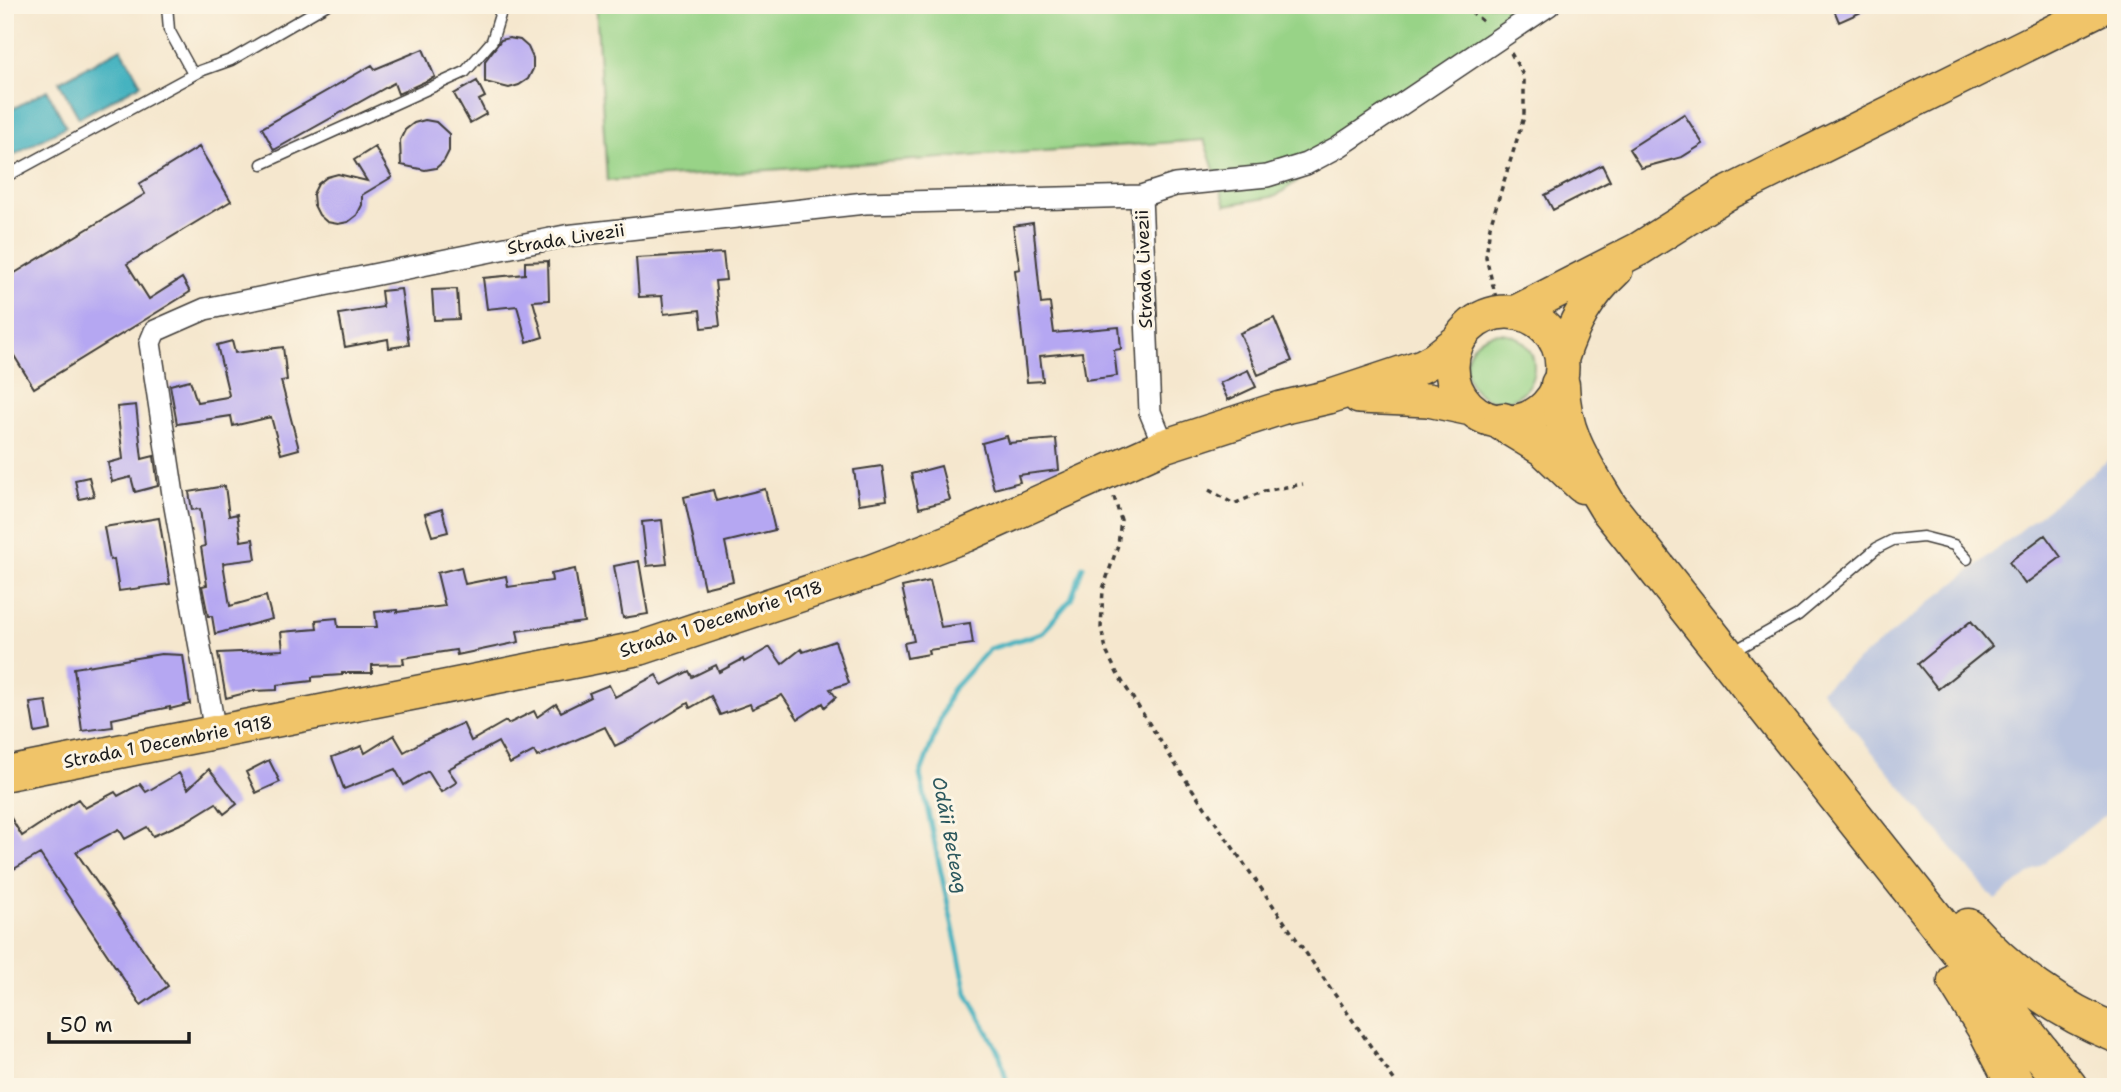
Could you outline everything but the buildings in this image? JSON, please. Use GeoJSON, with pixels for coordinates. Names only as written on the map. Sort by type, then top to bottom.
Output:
{"type":"FeatureCollection","features":[{"type":"Feature","properties":{"kind":"highway"},"geometry":{"type":"LineString","coordinates":[[1561,372],[1562,415],[1569,438],[1608,507]]}},
{"type":"Feature","properties":{"kind":"highway"},"geometry":{"type":"LineString","coordinates":[[1487,416],[1544,447],[1608,507],[1726,641],[1976,937],[2016,973],[2067,1011],[2116,1033]]}},
{"type":"Feature","properties":{"kind":"highway"},"geometry":{"type":"LineString","coordinates":[[1726,641],[1842,829],[1962,988],[2017,1087]]}},
{"type":"Feature","properties":{"kind":"highway"},"geometry":{"type":"LineString","coordinates":[[1726,641],[2068,1087]]}},
{"type":"Feature","properties":{"kind":"main road"},"geometry":{"type":"LineString","coordinates":[[1639,249],[1598,287],[1587,302],[1569,335],[1551,401],[1538,413],[1521,421],[1487,416],[1459,394],[1453,377],[1453,358],[1459,340],[1469,327],[1483,317],[1507,312],[1639,249],[1726,194],[2107,5]]}},
{"type":"Feature","properties":{"kind":"main road"},"geometry":{"type":"LineString","coordinates":[[1507,312],[1532,317],[1546,328],[1556,342],[1561,372]]}},
{"type":"Feature","properties":{"kind":"main road","name":"Strada 1 Decembrie 1918"},"geometry":{"type":"LineString","coordinates":[[5,774],[641,648],[966,535],[1164,446],[1422,366],[1459,340]]}},
{"type":"Feature","properties":{"kind":"main road","name":"Strada 1 Decembrie 1918"},"geometry":{"type":"LineString","coordinates":[[1329,397],[1416,399],[1487,416]]}},
{"type":"Feature","properties":{"kind":"street"},"geometry":{"type":"LineString","coordinates":[[1142,196],[1175,185],[1267,176],[1307,164],[1338,147],[1549,5]]}},
{"type":"Feature","properties":{"kind":"street","name":"Strada Livezii"},"geometry":{"type":"LineString","coordinates":[[215,732],[174,501],[150,343],[155,331],[205,309],[565,236],[864,203],[1142,196],[1150,412],[1164,446]]}},
{"type":"Feature","properties":{"kind":"lane"},"geometry":{"type":"LineString","coordinates":[[167,5],[169,30],[193,74]]}},
{"type":"Feature","properties":{"kind":"lane"},"geometry":{"type":"LineString","coordinates":[[5,177],[193,74],[231,60],[326,5]]}},
{"type":"Feature","properties":{"kind":"lane"},"geometry":{"type":"LineString","coordinates":[[262,164],[465,72],[492,41],[503,5]]}},
{"type":"Feature","properties":{"kind":"lane"},"geometry":{"type":"LineString","coordinates":[[1726,641],[1798,615],[1877,548],[1893,540],[1923,537],[1954,545],[1967,559]]}},
{"type":"Feature","properties":{"kind":"path"},"geometry":{"type":"LineString","coordinates":[[1463,5],[1501,37],[1524,76],[1524,117],[1490,226],[1486,257],[1507,312]]}},
{"type":"Feature","properties":{"kind":"path"},"geometry":{"type":"LineString","coordinates":[[1106,473],[1121,520],[1118,545],[1103,589],[1101,628],[1107,653],[1118,675],[1180,770],[1399,1087]]}},
{"type":"Feature","properties":{"kind":"path"},"geometry":{"type":"LineString","coordinates":[[1209,490],[1234,504],[1264,491],[1303,484]]}},
{"type":"Feature","properties":{"kind":"shaded area"},"geometry":{"type":"Polygon","coordinates":[[[2116,454],[2116,807],[1995,900],[1821,690],[2116,454]]]}},
{"type":"Feature","properties":{"kind":"green space"},"geometry":{"type":"Polygon","coordinates":[[[596,5],[1540,5],[1276,196],[1226,205],[1204,140],[607,181],[596,5]]]}},
{"type":"Feature","properties":{"kind":"green space"},"geometry":{"type":"Polygon","coordinates":[[[1507,333],[1528,348],[1534,360],[1532,380],[1524,391],[1507,401],[1493,401],[1476,391],[1468,380],[1466,360],[1476,343],[1487,335],[1507,333]]]}},
{"type":"Feature","properties":{"kind":"water"},"geometry":{"type":"Polygon","coordinates":[[[121,48],[141,84],[79,118],[59,82],[121,48]]]}},
{"type":"Feature","properties":{"kind":"water"},"geometry":{"type":"Polygon","coordinates":[[[47,90],[66,126],[5,160],[5,113],[47,90]]]}},
{"type":"Feature","properties":{"kind":"waterway","name":"Odăii Beteag"},"geometry":{"type":"LineString","coordinates":[[1008,1087],[1000,1055],[967,993],[920,775],[951,691],[989,649],[1042,633],[1071,599],[1083,566]]}}]}
